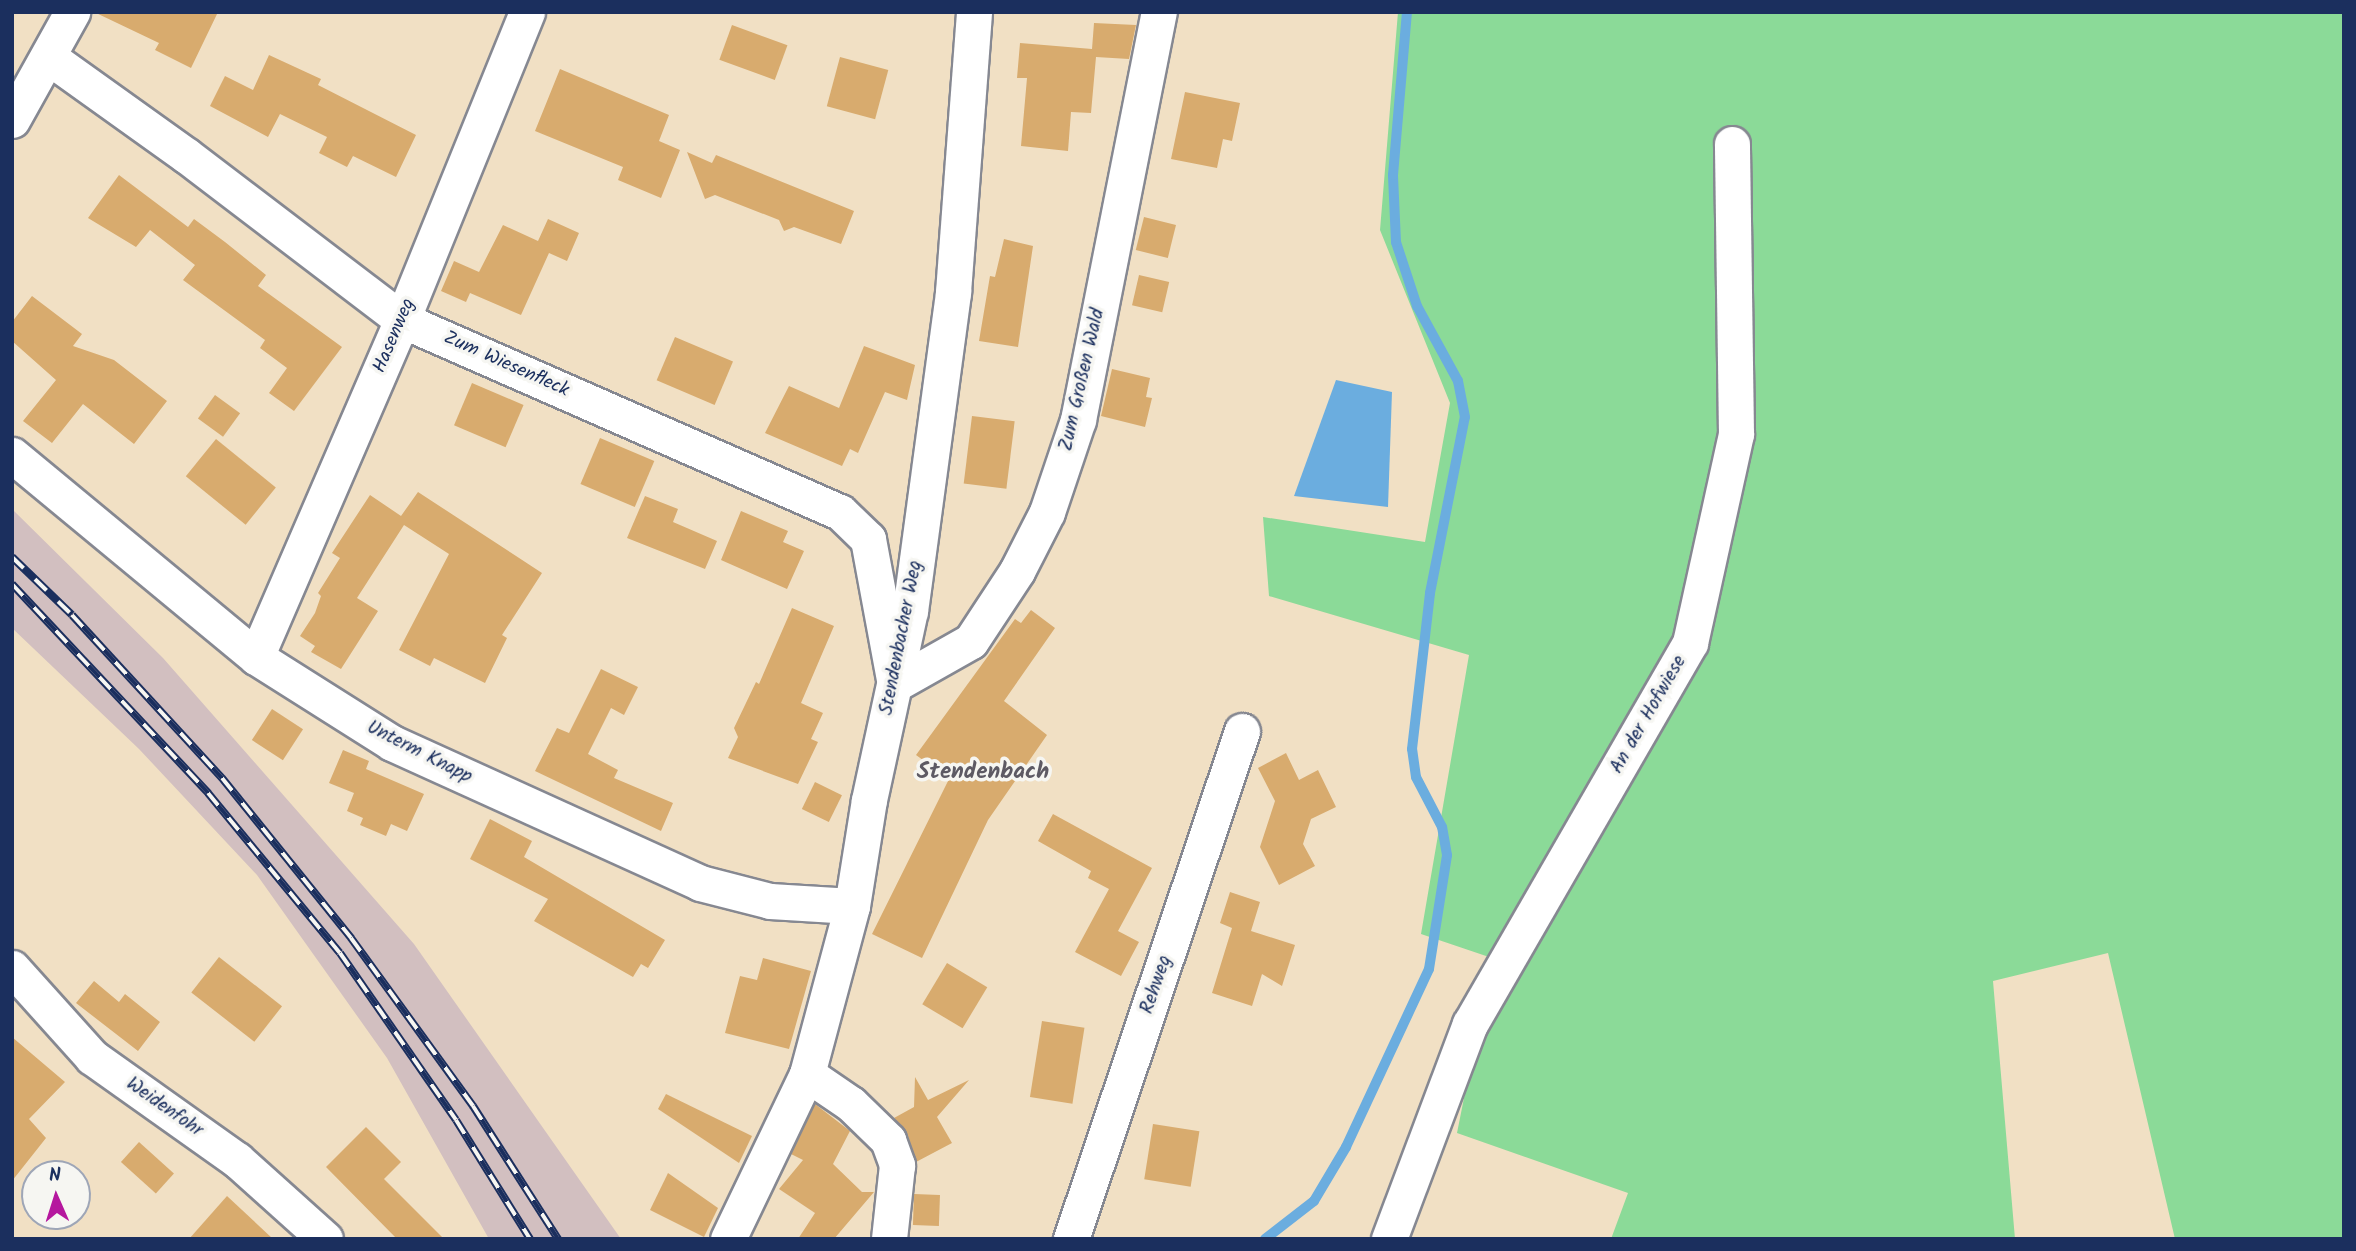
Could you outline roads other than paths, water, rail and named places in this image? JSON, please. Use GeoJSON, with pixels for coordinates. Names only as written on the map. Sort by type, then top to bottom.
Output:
{"type":"FeatureCollection","features":[{"type":"Feature","properties":{"kind":"street"},"geometry":{"type":"LineString","coordinates":[[12,120],[19,102],[50,58],[72,12]]}},
{"type":"Feature","properties":{"kind":"street","name":"Hasenweg"},"geometry":{"type":"LineString","coordinates":[[256,657],[402,320],[527,12]]}},
{"type":"Feature","properties":{"kind":"street","name":"Stendenbacher Weg"},"geometry":{"type":"LineString","coordinates":[[728,1239],[807,1074],[852,906],[869,800],[910,611],[953,292],[974,12]]}},
{"type":"Feature","properties":{"kind":"street","name":"Zum Großen Wald"},"geometry":{"type":"LineString","coordinates":[[895,684],[971,641],[1017,571],[1047,512],[1078,420],[1159,12]]}},
{"type":"Feature","properties":{"kind":"street","name":"Zum Wiesenfleck"},"geometry":{"type":"LineString","coordinates":[[50,58],[402,320],[840,512],[868,539],[895,684]]}},
{"type":"Feature","properties":{"kind":"street","name":"An der Hofwiese"},"geometry":{"type":"LineString","coordinates":[[1389,1239],[1470,1024],[1690,643],[1736,434],[1732,144]]}},
{"type":"Feature","properties":{"kind":"street","name":"Unterm Knapp"},"geometry":{"type":"LineString","coordinates":[[12,455],[256,657],[392,743],[700,883],[771,901],[852,906]]}},
{"type":"Feature","properties":{"kind":"street","name":"Rehweg"},"geometry":{"type":"LineString","coordinates":[[1071,1239],[1242,731]]}},
{"type":"Feature","properties":{"kind":"street","name":"Weidenfohr"},"geometry":{"type":"LineString","coordinates":[[12,968],[92,1057],[237,1160],[325,1239]]}},
{"type":"Feature","properties":{"kind":"street"},"geometry":{"type":"LineString","coordinates":[[807,1074],[851,1104],[888,1140],[897,1165],[889,1239]]}},
{"type":"Feature","properties":{"kind":"water"},"geometry":{"type":"Polygon","coordinates":[[[1336,380],[1392,392],[1388,507],[1294,496],[1336,380]]]}},
{"type":"Feature","properties":{"kind":"waterway"},"geometry":{"type":"LineString","coordinates":[[1265,1239],[1314,1201],[1346,1147],[1429,969],[1447,855],[1442,827],[1416,777],[1412,749],[1430,593],[1465,417],[1458,381],[1417,306],[1396,242],[1393,175],[1407,12]]}},
{"type":"Feature","properties":{"kind":"railway"},"geometry":{"type":"LineString","coordinates":[[12,557],[72,615],[222,778],[351,938],[473,1106],[558,1239]]}},
{"type":"Feature","properties":{"kind":"railway"},"geometry":{"type":"LineString","coordinates":[[12,584],[208,793],[340,953],[456,1120],[530,1239]]}},
{"type":"Feature","properties":{"kind":"district","name":"Stendenbach"},"geometry":{"type":"Point","coordinates":[983,772]}}]}
